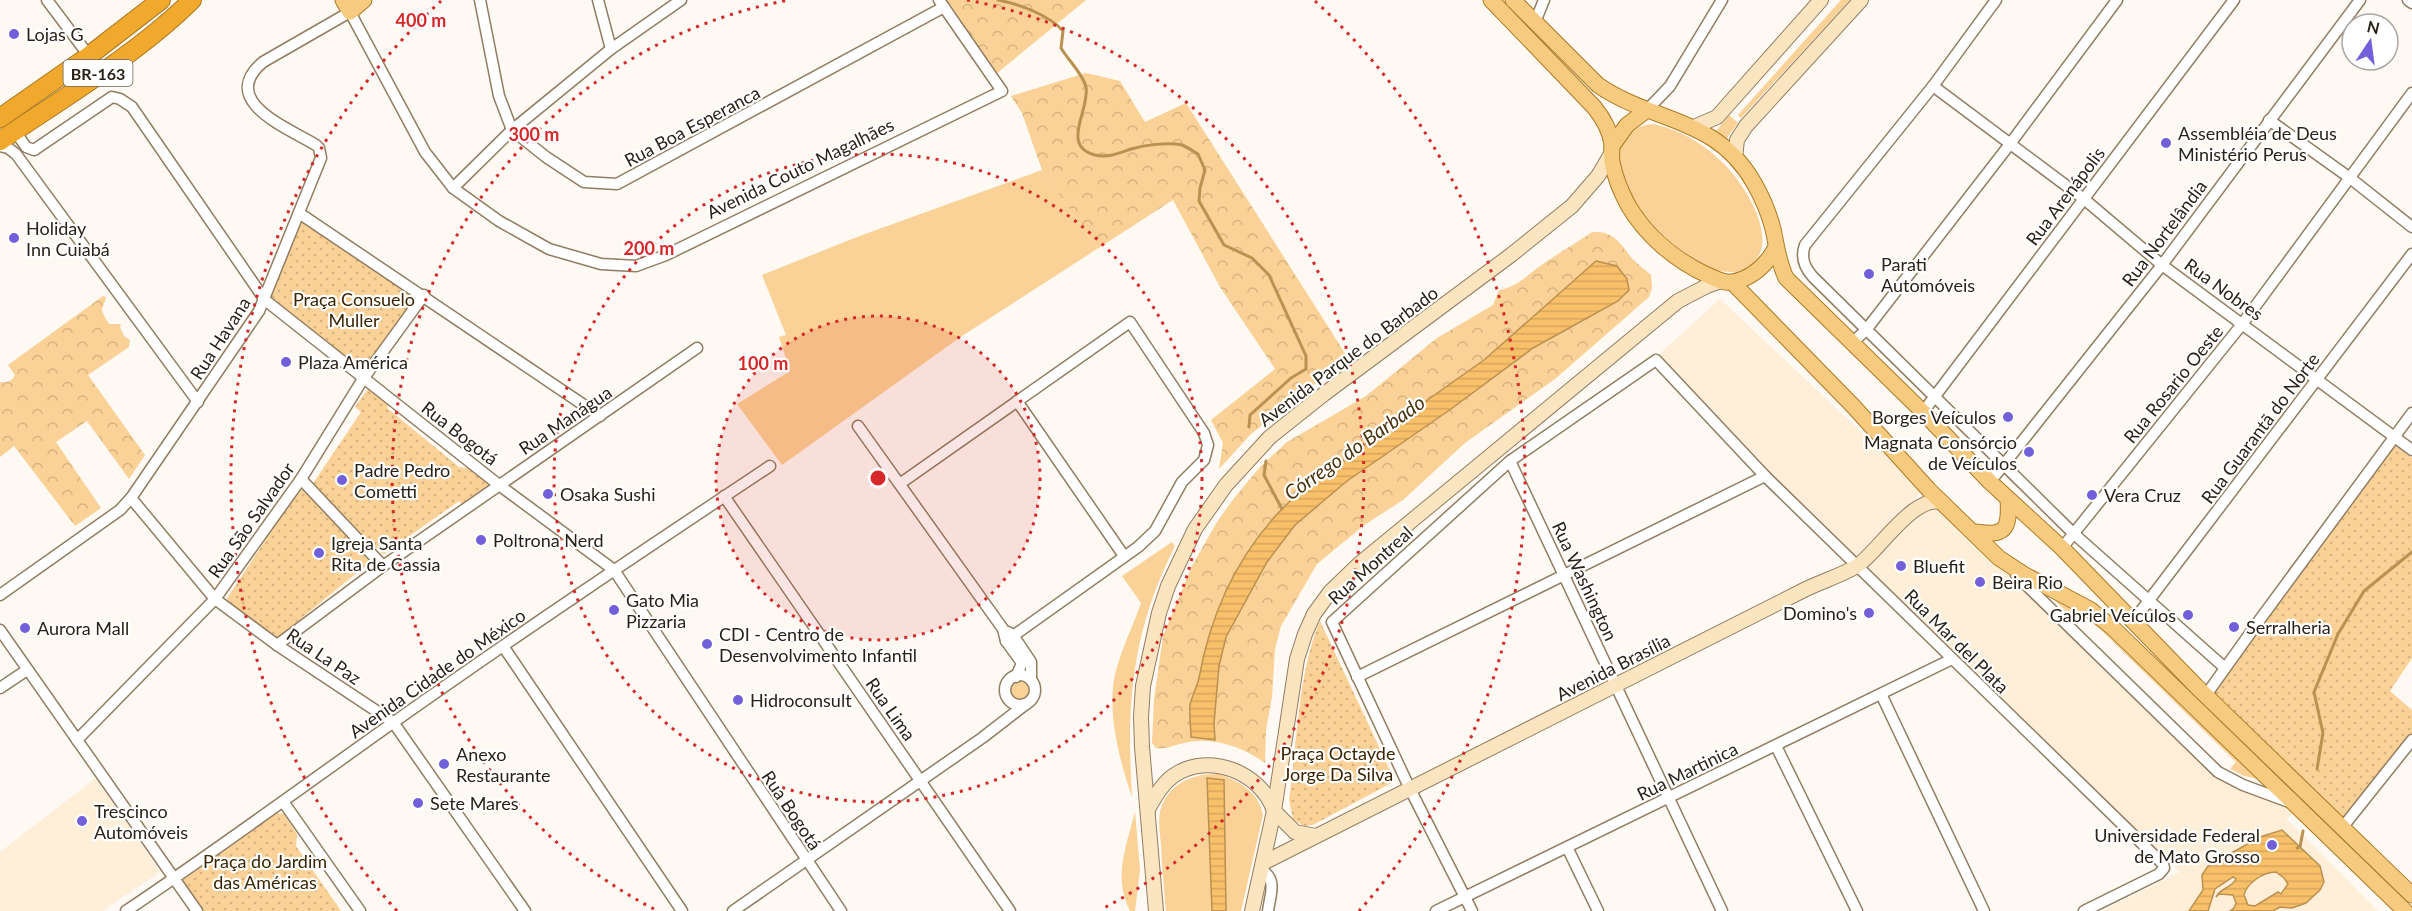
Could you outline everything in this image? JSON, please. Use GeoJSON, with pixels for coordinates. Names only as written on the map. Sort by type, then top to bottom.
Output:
{"type":"FeatureCollection","features":[{"type":"Feature","properties":{"kind":"highway","name":"BR-163"},"geometry":{"type":"LineString","coordinates":[[0,118],[89,56],[161,0]]}},
{"type":"Feature","properties":{"kind":"highway","name":"BR-163"},"geometry":{"type":"LineString","coordinates":[[8,136],[134,49],[173,19],[192,0]]}},
{"type":"Feature","properties":{"kind":"main road"},"geometry":{"type":"LineString","coordinates":[[347,6],[364,0]]}},
{"type":"Feature","properties":{"kind":"main road"},"geometry":{"type":"LineString","coordinates":[[1491,0],[1603,119],[1616,181],[1629,206],[1645,229],[1681,261],[1727,282],[1854,407],[1918,477],[1999,558],[2025,575],[2091,610],[2114,629],[2405,911]]}},
{"type":"Feature","properties":{"kind":"main road"},"geometry":{"type":"LineString","coordinates":[[1513,0],[1598,85],[1612,95],[1694,127],[1720,143],[1735,157],[1754,182],[1766,209],[1773,231],[1775,249],[1786,278],[1923,412],[1990,482],[2062,548],[2206,695],[2412,895]]}},
{"type":"Feature","properties":{"kind":"main road"},"geometry":{"type":"LineString","coordinates":[[1694,127],[1717,117],[1821,0]]}},
{"type":"Feature","properties":{"kind":"main road"},"geometry":{"type":"LineString","coordinates":[[1735,157],[1737,140],[1746,126],[1862,0]]}},
{"type":"Feature","properties":{"kind":"main road"},"geometry":{"type":"LineString","coordinates":[[1611,150],[1627,125],[1647,110]]}},
{"type":"Feature","properties":{"kind":"main road","name":"Avenida Parque do Barbado"},"geometry":{"type":"LineString","coordinates":[[1156,911],[1141,717],[1143,686],[1152,640],[1168,586],[1195,528],[1226,485],[1270,437],[1580,200],[1611,150]]}},
{"type":"Feature","properties":{"kind":"main road"},"geometry":{"type":"LineString","coordinates":[[1252,911],[1262,867],[1271,804],[1298,659],[1305,633],[1314,614],[1330,592],[1358,565],[1678,300],[1707,286],[1753,273],[1768,261],[1775,249]]}},
{"type":"Feature","properties":{"kind":"main road"},"geometry":{"type":"LineString","coordinates":[[1913,511],[1921,493],[1918,477]]}},
{"type":"Feature","properties":{"kind":"main road"},"geometry":{"type":"LineString","coordinates":[[1974,532],[2000,533],[2006,527],[2009,518],[2008,499]]}},
{"type":"Feature","properties":{"kind":"main road","name":"Avenida Brasília"},"geometry":{"type":"LineString","coordinates":[[1262,867],[1409,788],[1616,686],[1806,588],[1857,565],[1913,511],[1928,502],[1943,503]]}},
{"type":"Feature","properties":{"kind":"main road"},"geometry":{"type":"LineString","coordinates":[[1148,809],[1171,777],[1194,766],[1223,766],[1240,772],[1254,782],[1295,832],[1316,836]]}},
{"type":"Feature","properties":{"kind":"main road"},"geometry":{"type":"LineString","coordinates":[[1147,911],[1154,883]]}},
{"type":"Feature","properties":{"kind":"street"},"geometry":{"type":"LineString","coordinates":[[47,0],[89,56]]}},
{"type":"Feature","properties":{"kind":"street"},"geometry":{"type":"LineString","coordinates":[[480,0],[500,96],[512,130]]}},
{"type":"Feature","properties":{"kind":"street"},"geometry":{"type":"LineString","coordinates":[[598,0],[611,49]]}},
{"type":"Feature","properties":{"kind":"street"},"geometry":{"type":"LineString","coordinates":[[453,188],[512,130],[611,49],[681,0]]}},
{"type":"Feature","properties":{"kind":"street"},"geometry":{"type":"LineString","coordinates":[[1535,22],[1544,0]]}},
{"type":"Feature","properties":{"kind":"street"},"geometry":{"type":"LineString","coordinates":[[1647,110],[1670,86],[1722,0]]}},
{"type":"Feature","properties":{"kind":"street"},"geometry":{"type":"LineString","coordinates":[[1996,0],[1933,86],[1805,245],[1802,258],[1808,272],[2073,533],[2225,668]]}},
{"type":"Feature","properties":{"kind":"street"},"geometry":{"type":"LineString","coordinates":[[1852,343],[1866,330],[2010,144],[2117,0]]}},
{"type":"Feature","properties":{"kind":"street","name":"Rua Arenápolis"},"geometry":{"type":"LineString","coordinates":[[1923,412],[2234,0]]}},
{"type":"Feature","properties":{"kind":"street","name":"Rua Nortelândia"},"geometry":{"type":"LineString","coordinates":[[1990,482],[2162,265],[2360,0]]}},
{"type":"Feature","properties":{"kind":"street"},"geometry":{"type":"LineString","coordinates":[[2408,0],[2412,3]]}},
{"type":"Feature","properties":{"kind":"street","name":"Avenida Couto Magalhães"},"geometry":{"type":"LineString","coordinates":[[347,6],[424,152],[453,188],[499,221],[549,249],[601,264],[636,266],[666,255],[1002,91],[941,4]]}},
{"type":"Feature","properties":{"kind":"street","name":"Rua Boa Esperanca"},"geometry":{"type":"LineString","coordinates":[[512,130],[546,157],[584,182],[617,184],[941,4]]}},
{"type":"Feature","properties":{"kind":"street","name":"Rua Havana"},"geometry":{"type":"LineString","coordinates":[[0,595],[120,510],[131,498],[198,402],[264,300],[319,164],[320,153],[316,145],[266,116],[253,104],[248,92],[249,79],[263,62],[347,6]]}},
{"type":"Feature","properties":{"kind":"street","name":"Rua Nobres"},"geometry":{"type":"LineString","coordinates":[[1933,86],[2084,199],[2162,265],[2412,450]]}},
{"type":"Feature","properties":{"kind":"street","name":"Rua Rosario Oeste"},"geometry":{"type":"LineString","coordinates":[[2062,548],[2243,323],[2412,93]]}},
{"type":"Feature","properties":{"kind":"street","name":"Rua Bogotá"},"geometry":{"type":"LineString","coordinates":[[8,136],[34,150],[112,97],[132,107],[264,300],[499,485],[614,570],[806,861],[842,911]]}},
{"type":"Feature","properties":{"kind":"street"},"geometry":{"type":"LineString","coordinates":[[2269,120],[2350,178],[2412,227]]}},
{"type":"Feature","properties":{"kind":"street"},"geometry":{"type":"LineString","coordinates":[[0,146],[16,154],[198,402]]}},
{"type":"Feature","properties":{"kind":"street"},"geometry":{"type":"LineString","coordinates":[[299,213],[424,295],[600,416]]}},
{"type":"Feature","properties":{"kind":"street","name":"Rua Guarantã do Norte"},"geometry":{"type":"LineString","coordinates":[[2134,620],[2412,254]]}},
{"type":"Feature","properties":{"kind":"street","name":"Rua São Salvador"},"geometry":{"type":"LineString","coordinates":[[77,740],[215,599],[301,479],[363,379],[424,295]]}},
{"type":"Feature","properties":{"kind":"street"},"geometry":{"type":"LineString","coordinates":[[900,483],[1130,322],[1204,433],[1208,445],[1204,460],[1182,482],[1155,531],[1138,547],[1010,638]]}},
{"type":"Feature","properties":{"kind":"street","name":"Rua Manágua"},"geometry":{"type":"LineString","coordinates":[[277,645],[383,566],[697,348]]}},
{"type":"Feature","properties":{"kind":"street","name":"Rua Montreal"},"geometry":{"type":"LineString","coordinates":[[1472,911],[1409,788],[1332,622],[1510,461],[1656,360]]}},
{"type":"Feature","properties":{"kind":"street","name":"Rua Mar del Plata"},"geometry":{"type":"LineString","coordinates":[[1656,360],[1765,476],[2163,864],[2164,868],[2159,874],[2084,911]]}},
{"type":"Feature","properties":{"kind":"street"},"geometry":{"type":"LineString","coordinates":[[1017,401],[1124,556]]}},
{"type":"Feature","properties":{"kind":"street"},"geometry":{"type":"LineString","coordinates":[[2206,695],[2412,413]]}},
{"type":"Feature","properties":{"kind":"street"},"geometry":{"type":"LineString","coordinates":[[733,911],[1009,718],[1035,693],[1031,680],[1031,662],[1003,629],[858,426]]}},
{"type":"Feature","properties":{"kind":"street","name":"Rua Washington"},"geometry":{"type":"LineString","coordinates":[[1510,461],[1722,911]]}},
{"type":"Feature","properties":{"kind":"street","name":"Avenida Cidade do México"},"geometry":{"type":"LineString","coordinates":[[126,911],[284,802],[393,722],[770,466]]}},
{"type":"Feature","properties":{"kind":"street"},"geometry":{"type":"LineString","coordinates":[[1357,677],[1765,476]]}},
{"type":"Feature","properties":{"kind":"street"},"geometry":{"type":"LineString","coordinates":[[301,479],[383,566]]}},
{"type":"Feature","properties":{"kind":"street","name":"Rua Lima"},"geometry":{"type":"LineString","coordinates":[[724,496],[1010,911]]}},
{"type":"Feature","properties":{"kind":"street","name":"Rua La Paz"},"geometry":{"type":"LineString","coordinates":[[131,498],[215,599],[277,645],[393,722],[525,911]]}},
{"type":"Feature","properties":{"kind":"street"},"geometry":{"type":"LineString","coordinates":[[1999,558],[2218,772],[2242,785],[2293,803]]}},
{"type":"Feature","properties":{"kind":"street"},"geometry":{"type":"LineString","coordinates":[[0,630],[197,911]]}},
{"type":"Feature","properties":{"kind":"street"},"geometry":{"type":"LineString","coordinates":[[1009,718],[1011,712],[1010,701],[1006,694],[1007,685],[1021,670],[1022,663],[1010,638]]}},
{"type":"Feature","properties":{"kind":"street"},"geometry":{"type":"LineString","coordinates":[[503,646],[682,911]]}},
{"type":"Feature","properties":{"kind":"street","name":"Rua Martinica"},"geometry":{"type":"LineString","coordinates":[[1436,911],[1952,659]]}},
{"type":"Feature","properties":{"kind":"street"},"geometry":{"type":"LineString","coordinates":[[0,688],[27,670]]}},
{"type":"Feature","properties":{"kind":"street"},"geometry":{"type":"LineString","coordinates":[[1016,677],[1024,676],[1031,680]]}},
{"type":"Feature","properties":{"kind":"street"},"geometry":{"type":"LineString","coordinates":[[1881,694],[1984,911]]}},
{"type":"Feature","properties":{"kind":"street"},"geometry":{"type":"LineString","coordinates":[[1010,701],[1018,705],[1026,704]]}},
{"type":"Feature","properties":{"kind":"street"},"geometry":{"type":"LineString","coordinates":[[2342,828],[2412,740]]}},
{"type":"Feature","properties":{"kind":"street"},"geometry":{"type":"LineString","coordinates":[[1776,746],[1857,911]]}},
{"type":"Feature","properties":{"kind":"street"},"geometry":{"type":"LineString","coordinates":[[284,802],[360,911]]}},
{"type":"Feature","properties":{"kind":"street"},"geometry":{"type":"LineString","coordinates":[[1568,847],[1598,911]]}},
{"type":"Feature","properties":{"kind":"street"},"geometry":{"type":"LineString","coordinates":[[1262,867],[1269,874],[1272,883],[1268,911]]}},
{"type":"Feature","properties":{"kind":"shaded area"},"geometry":{"type":"Polygon","coordinates":[[[1596,261],[1617,266],[1627,279],[1629,290],[1618,301],[1533,348],[1451,409],[1347,481],[1295,525],[1267,562],[1226,637],[1219,666],[1214,723],[1215,740],[1191,737],[1190,705],[1214,622],[1236,570],[1268,524],[1310,483],[1484,360],[1596,261]]]}},
{"type":"Feature","properties":{"kind":"shaded area"},"geometry":{"type":"Polygon","coordinates":[[[1720,299],[1923,490],[1856,559],[1657,356],[1720,299]]]}},
{"type":"Feature","properties":{"kind":"shaded area"},"geometry":{"type":"Polygon","coordinates":[[[1933,501],[2221,780],[2286,806],[2295,813],[2286,818],[2378,911],[2102,911],[2180,872],[1866,568],[1933,501]]]}},
{"type":"Feature","properties":{"kind":"shaded area","name":"Trescinco Automóveis"},"geometry":{"type":"Polygon","coordinates":[[[96,778],[160,872],[102,911],[0,911],[0,852],[96,778]]]}},
{"type":"Feature","properties":{"kind":"shaded area"},"geometry":{"type":"Polygon","coordinates":[[[1207,778],[1224,780],[1226,911],[1212,911],[1207,778]]]}},
{"type":"Feature","properties":{"kind":"shaded area"},"geometry":{"type":"Polygon","coordinates":[[[2282,830],[2320,866],[2324,882],[2320,890],[2306,903],[2292,908],[2280,907],[2273,911],[2230,911],[2236,903],[2233,895],[2219,894],[2216,897],[2220,892],[2234,882],[2236,879],[2233,877],[2215,889],[2208,911],[2189,911],[2203,890],[2202,875],[2208,866],[2260,837],[2282,830]],[[2276,872],[2256,879],[2248,886],[2244,895],[2248,905],[2255,906],[2278,892],[2281,894],[2288,884],[2276,872]]]}},
{"type":"Feature","properties":{"kind":"green space"},"geometry":{"type":"Polygon","coordinates":[[[944,0],[1086,0],[996,74],[944,0]]]}},
{"type":"Feature","properties":{"kind":"green space"},"geometry":{"type":"Polygon","coordinates":[[[1841,0],[1850,0],[1741,118],[1738,115],[1841,0]]]}},
{"type":"Feature","properties":{"kind":"green space"},"geometry":{"type":"Polygon","coordinates":[[[1086,73],[1120,81],[1145,122],[1186,103],[1348,358],[1251,434],[1219,469],[1223,443],[1211,420],[1275,369],[1220,287],[1173,200],[1097,249],[1042,170],[1022,113],[1011,96],[1086,73]]]}},
{"type":"Feature","properties":{"kind":"green space"},"geometry":{"type":"Polygon","coordinates":[[[1729,115],[1738,123],[1726,139],[1716,131],[1729,115]]]}},
{"type":"Feature","properties":{"kind":"green space"},"geometry":{"type":"Polygon","coordinates":[[[1652,124],[1681,134],[1708,150],[1732,172],[1741,184],[1761,228],[1762,243],[1759,256],[1750,266],[1736,272],[1724,272],[1696,262],[1661,237],[1639,210],[1622,175],[1619,158],[1622,142],[1633,131],[1652,124]]]}},
{"type":"Feature","properties":{"kind":"green space"},"geometry":{"type":"Polygon","coordinates":[[[1042,170],[1097,249],[962,336],[782,465],[737,404],[790,371],[779,337],[786,335],[762,275],[857,237],[1042,170]]]}},
{"type":"Feature","properties":{"kind":"green space","name":"Praça Consuelo Muller"},"geometry":{"type":"Polygon","coordinates":[[[302,220],[416,298],[362,372],[269,300],[298,222],[302,220]]]}},
{"type":"Feature","properties":{"kind":"green space"},"geometry":{"type":"Polygon","coordinates":[[[1592,232],[1612,236],[1651,275],[1652,288],[1649,297],[1555,379],[1465,443],[1403,500],[1363,526],[1317,564],[1281,626],[1275,649],[1272,697],[1266,730],[1265,763],[1247,752],[1216,742],[1195,741],[1156,748],[1152,743],[1154,699],[1163,636],[1192,566],[1217,522],[1260,467],[1287,442],[1366,396],[1437,338],[1493,305],[1499,290],[1516,284],[1592,232]]]}},
{"type":"Feature","properties":{"kind":"green space"},"geometry":{"type":"Polygon","coordinates":[[[103,296],[106,297],[102,309],[104,316],[109,324],[121,324],[124,336],[130,340],[129,347],[88,375],[145,455],[129,479],[87,421],[56,442],[101,508],[75,526],[14,446],[0,457],[0,382],[9,381],[15,375],[8,365],[103,296]]]}},
{"type":"Feature","properties":{"kind":"green space"},"geometry":{"type":"Polygon","coordinates":[[[370,386],[391,403],[387,408],[459,467],[479,470],[491,482],[490,487],[464,506],[459,501],[384,554],[312,485],[361,412],[355,407],[370,386]]]}},
{"type":"Feature","properties":{"kind":"green space"},"geometry":{"type":"Polygon","coordinates":[[[2391,443],[2412,458],[2412,658],[2390,691],[2412,710],[2412,733],[2342,821],[2213,692],[2391,443]]]}},
{"type":"Feature","properties":{"kind":"green space"},"geometry":{"type":"Polygon","coordinates":[[[305,488],[370,562],[276,639],[226,600],[298,491],[305,488]]]}},
{"type":"Feature","properties":{"kind":"green space"},"geometry":{"type":"Polygon","coordinates":[[[1172,542],[1175,546],[1149,608],[1135,668],[1130,730],[1132,797],[1118,749],[1112,696],[1118,664],[1141,603],[1122,576],[1172,542]]]}},
{"type":"Feature","properties":{"kind":"green space"},"geometry":{"type":"Polygon","coordinates":[[[2046,591],[2102,626],[2263,780],[2244,776],[2230,769],[2236,762],[2101,630],[2081,614],[2071,617],[2046,591]]]}},
{"type":"Feature","properties":{"kind":"green space","name":"Praça Octayde Jorge Da Silva"},"geometry":{"type":"Polygon","coordinates":[[[1320,621],[1395,781],[1313,825],[1304,826],[1293,819],[1289,800],[1299,709],[1307,663],[1320,621]]]}},
{"type":"Feature","properties":{"kind":"green space"},"geometry":{"type":"Polygon","coordinates":[[[1020,679],[1028,682],[1031,690],[1028,698],[1020,701],[1012,698],[1009,690],[1012,682],[1020,679]]]}},
{"type":"Feature","properties":{"kind":"green space"},"geometry":{"type":"Polygon","coordinates":[[[1218,774],[1246,788],[1257,800],[1263,815],[1241,911],[1166,911],[1159,824],[1163,803],[1174,788],[1190,778],[1218,774]]]}},
{"type":"Feature","properties":{"kind":"green space"},"geometry":{"type":"Polygon","coordinates":[[[1135,812],[1140,870],[1135,911],[1130,911],[1122,886],[1122,874],[1125,850],[1135,812]]]}},
{"type":"Feature","properties":{"kind":"green space","name":"Praça do Jardim das Américas"},"geometry":{"type":"Polygon","coordinates":[[[277,813],[284,814],[297,834],[296,846],[341,911],[200,911],[182,883],[184,879],[277,813]]]}},
{"type":"Feature","properties":{"kind":"waterway"},"geometry":{"type":"LineString","coordinates":[[998,0],[1033,11],[1050,20],[1063,31],[1061,48],[1079,72],[1086,87],[1078,136],[1079,144],[1085,150],[1095,155],[1105,156],[1143,146],[1170,144],[1182,145],[1198,154],[1205,170],[1199,201],[1224,245],[1252,258],[1269,275],[1306,356],[1306,369],[1291,378],[1250,415],[1249,427]]}},
{"type":"Feature","properties":{"kind":"waterway","name":"Córrego do Barbado"},"geometry":{"type":"LineString","coordinates":[[1266,461],[1264,475],[1282,509]]}},
{"type":"Feature","properties":{"kind":"waterway"},"geometry":{"type":"LineString","coordinates":[[2317,769],[2323,733],[2314,692],[2338,634],[2364,591],[2412,552]]}},
{"type":"Feature","properties":{"kind":"waterway"},"geometry":{"type":"LineString","coordinates":[[2297,848],[2300,847],[2303,831]]}},
{"type":"Feature","properties":{"kind":"place","name":"Lojas G"},"geometry":{"type":"Point","coordinates":[14,34]}},
{"type":"Feature","properties":{"kind":"place","name":"Assembléia de Deus Ministério Perus"},"geometry":{"type":"Point","coordinates":[2166,143]}},
{"type":"Feature","properties":{"kind":"place","name":"Holiday Inn Cuiabá"},"geometry":{"type":"Point","coordinates":[14,238]}},
{"type":"Feature","properties":{"kind":"place","name":"Parati Automóveis"},"geometry":{"type":"Point","coordinates":[1869,274]}},
{"type":"Feature","properties":{"kind":"place","name":"Plaza América"},"geometry":{"type":"Point","coordinates":[286,362]}},
{"type":"Feature","properties":{"kind":"place","name":"Borges Veículos"},"geometry":{"type":"Point","coordinates":[2008,417]}},
{"type":"Feature","properties":{"kind":"place","name":"Magnata Consórcio de Veículos"},"geometry":{"type":"Point","coordinates":[2029,452]}},
{"type":"Feature","properties":{"kind":"place","name":"Padre Pedro Cometti"},"geometry":{"type":"Point","coordinates":[342,480]}},
{"type":"Feature","properties":{"kind":"place","name":"Osaka Sushi"},"geometry":{"type":"Point","coordinates":[548,494]}},
{"type":"Feature","properties":{"kind":"place","name":"Vera Cruz"},"geometry":{"type":"Point","coordinates":[2092,495]}},
{"type":"Feature","properties":{"kind":"place","name":"Poltrona Nerd"},"geometry":{"type":"Point","coordinates":[481,540]}},
{"type":"Feature","properties":{"kind":"place","name":"Igreja Santa Rita de Cassia"},"geometry":{"type":"Point","coordinates":[319,553]}},
{"type":"Feature","properties":{"kind":"place","name":"Bluefit"},"geometry":{"type":"Point","coordinates":[1901,566]}},
{"type":"Feature","properties":{"kind":"place","name":"Beira Rio"},"geometry":{"type":"Point","coordinates":[1980,582]}},
{"type":"Feature","properties":{"kind":"place","name":"Gato Mia Pizzaria"},"geometry":{"type":"Point","coordinates":[614,610]}},
{"type":"Feature","properties":{"kind":"place","name":"Domino's"},"geometry":{"type":"Point","coordinates":[1869,613]}},
{"type":"Feature","properties":{"kind":"place","name":"Gabriel Veículos"},"geometry":{"type":"Point","coordinates":[2188,615]}},
{"type":"Feature","properties":{"kind":"place","name":"Serralheria"},"geometry":{"type":"Point","coordinates":[2234,627]}},
{"type":"Feature","properties":{"kind":"place","name":"Aurora Mall"},"geometry":{"type":"Point","coordinates":[25,628]}},
{"type":"Feature","properties":{"kind":"place","name":"CDI - Centro de Desenvolvimento Infantil"},"geometry":{"type":"Point","coordinates":[707,644]}},
{"type":"Feature","properties":{"kind":"place","name":"Hidroconsult"},"geometry":{"type":"Point","coordinates":[738,700]}},
{"type":"Feature","properties":{"kind":"place","name":"Anexo Restaurante"},"geometry":{"type":"Point","coordinates":[444,764]}},
{"type":"Feature","properties":{"kind":"place","name":"Sete Mares"},"geometry":{"type":"Point","coordinates":[418,803]}},
{"type":"Feature","properties":{"kind":"place","name":"Trescinco Automóveis"},"geometry":{"type":"Point","coordinates":[82,821]}},
{"type":"Feature","properties":{"kind":"place","name":"Universidade Federal de Mato Grosso"},"geometry":{"type":"Point","coordinates":[2272,845]}}]}
